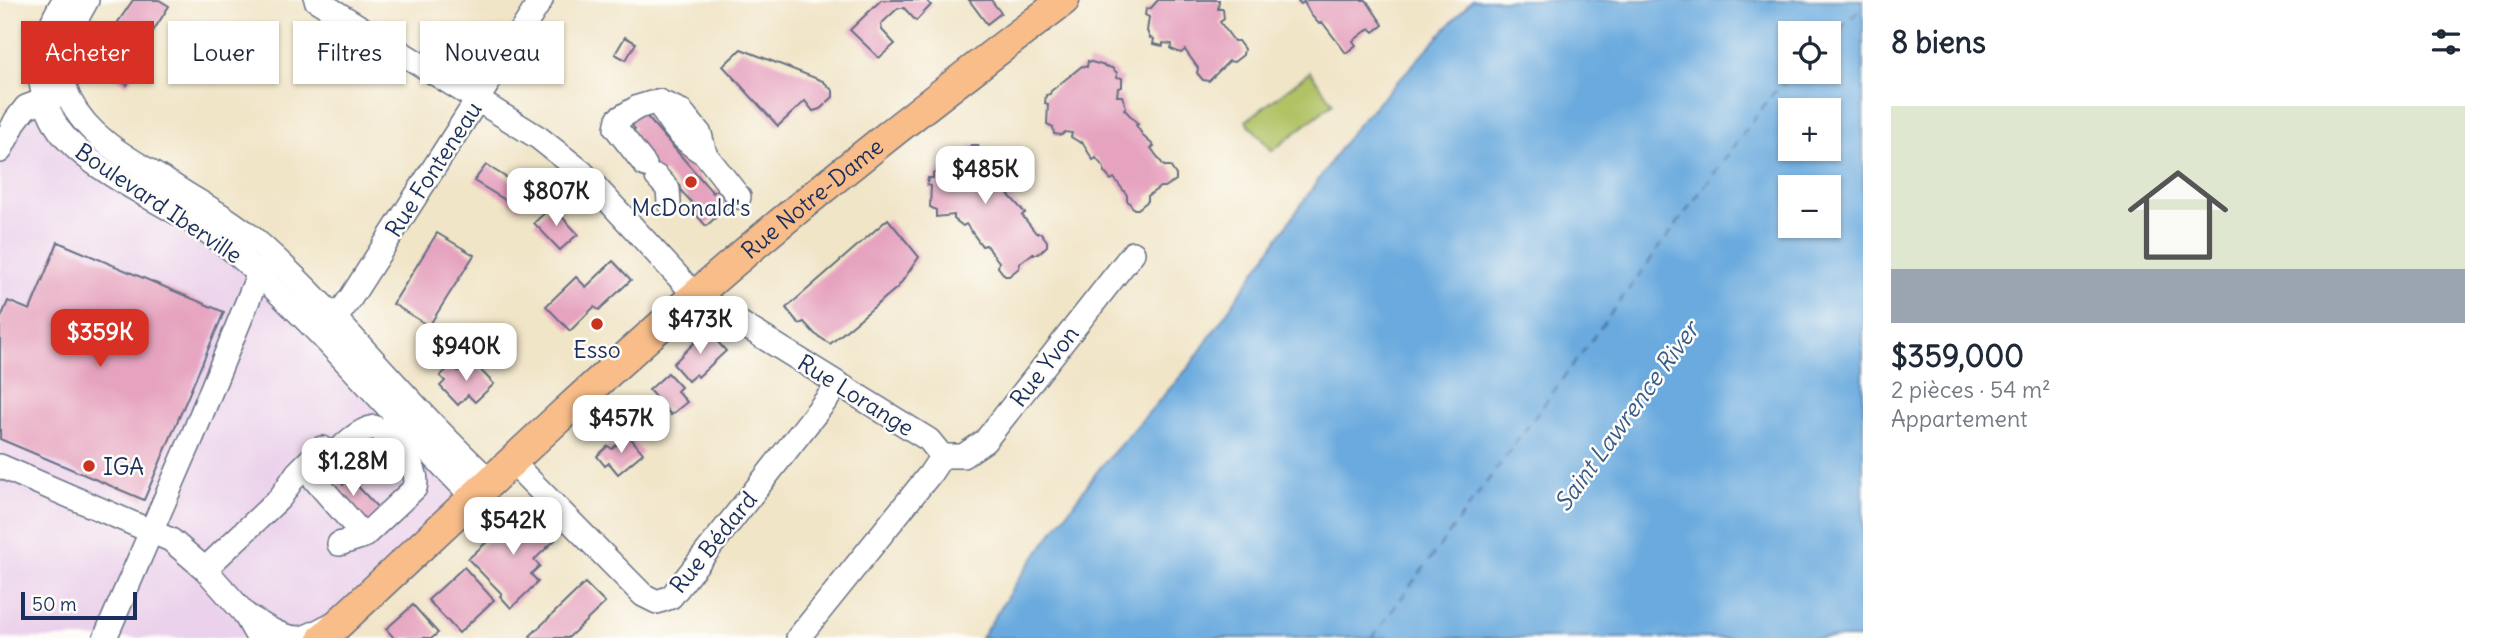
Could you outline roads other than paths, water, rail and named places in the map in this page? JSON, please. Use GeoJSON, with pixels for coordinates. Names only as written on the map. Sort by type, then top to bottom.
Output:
{"type":"FeatureCollection","features":[{"type":"Feature","properties":{"kind":"main road","name":"Rue Notre-Dame"},"geometry":{"type":"LineString","coordinates":[[333,629],[695,295],[858,160],[1064,0]]}},
{"type":"Feature","properties":{"kind":"street","name":"Rue Lorange"},"geometry":{"type":"LineString","coordinates":[[316,0],[538,138],[582,172],[695,295],[817,369],[935,448]]}},
{"type":"Feature","properties":{"kind":"street","name":"Rue Fonteneau"},"geometry":{"type":"LineString","coordinates":[[329,328],[541,0]]}},
{"type":"Feature","properties":{"kind":"street","name":"Boulevard Iberville"},"geometry":{"type":"LineString","coordinates":[[78,2],[74,23],[65,46],[64,72],[70,101],[83,119],[100,138],[251,237],[268,267],[329,328],[407,399],[482,489]]}},
{"type":"Feature","properties":{"kind":"street","name":"Boulevard Iberville"},"geometry":{"type":"LineString","coordinates":[[78,2],[49,25],[41,57],[40,85],[56,126],[69,142],[100,166],[203,228],[239,254],[268,267]]}},
{"type":"Feature","properties":{"kind":"street"},"geometry":{"type":"LineString","coordinates":[[0,151],[26,107],[67,90]]}},
{"type":"Feature","properties":{"kind":"street"},"geometry":{"type":"LineString","coordinates":[[668,204],[668,189],[616,128],[618,119],[638,107],[659,101],[681,111],[700,134],[705,154],[739,197]]}},
{"type":"Feature","properties":{"kind":"street","name":"Rue Yvon"},"geometry":{"type":"LineString","coordinates":[[935,448],[963,456],[985,441],[1133,253]]}},
{"type":"Feature","properties":{"kind":"street"},"geometry":{"type":"LineString","coordinates":[[105,638],[150,530],[268,267]]}},
{"type":"Feature","properties":{"kind":"street","name":"Rue Bédard"},"geometry":{"type":"LineString","coordinates":[[512,462],[643,595],[657,602],[671,597],[838,385]]}},
{"type":"Feature","properties":{"kind":"street"},"geometry":{"type":"LineString","coordinates":[[205,569],[280,498],[297,473],[347,430],[374,427],[380,430],[415,469],[415,488],[364,536],[339,544]]}},
{"type":"Feature","properties":{"kind":"street"},"geometry":{"type":"LineString","coordinates":[[347,430],[316,474],[315,480],[364,536]]}},
{"type":"Feature","properties":{"kind":"street"},"geometry":{"type":"LineString","coordinates":[[797,638],[930,474],[935,448]]}},
{"type":"Feature","properties":{"kind":"street"},"geometry":{"type":"LineString","coordinates":[[0,466],[71,499],[150,530],[186,551],[244,614],[258,638]]}},
{"type":"Feature","properties":{"kind":"street"},"geometry":{"type":"LineString","coordinates":[[244,614],[287,636],[300,638],[333,629]]}},
{"type":"Feature","properties":{"kind":"water","name":"Saint Lawrence River"},"geometry":{"type":"Polygon","coordinates":[[[1472,0],[1863,0],[1863,638],[981,638],[1020,577],[1099,469],[1189,367],[1352,131],[1472,0]]]}},
{"type":"Feature","properties":{"kind":"place","name":"McDonald's"},"geometry":{"type":"Point","coordinates":[691,182]}},
{"type":"Feature","properties":{"kind":"place","name":"Esso"},"geometry":{"type":"Point","coordinates":[597,324]}},
{"type":"Feature","properties":{"kind":"place","name":"IGA"},"geometry":{"type":"Point","coordinates":[89,466]}}]}
